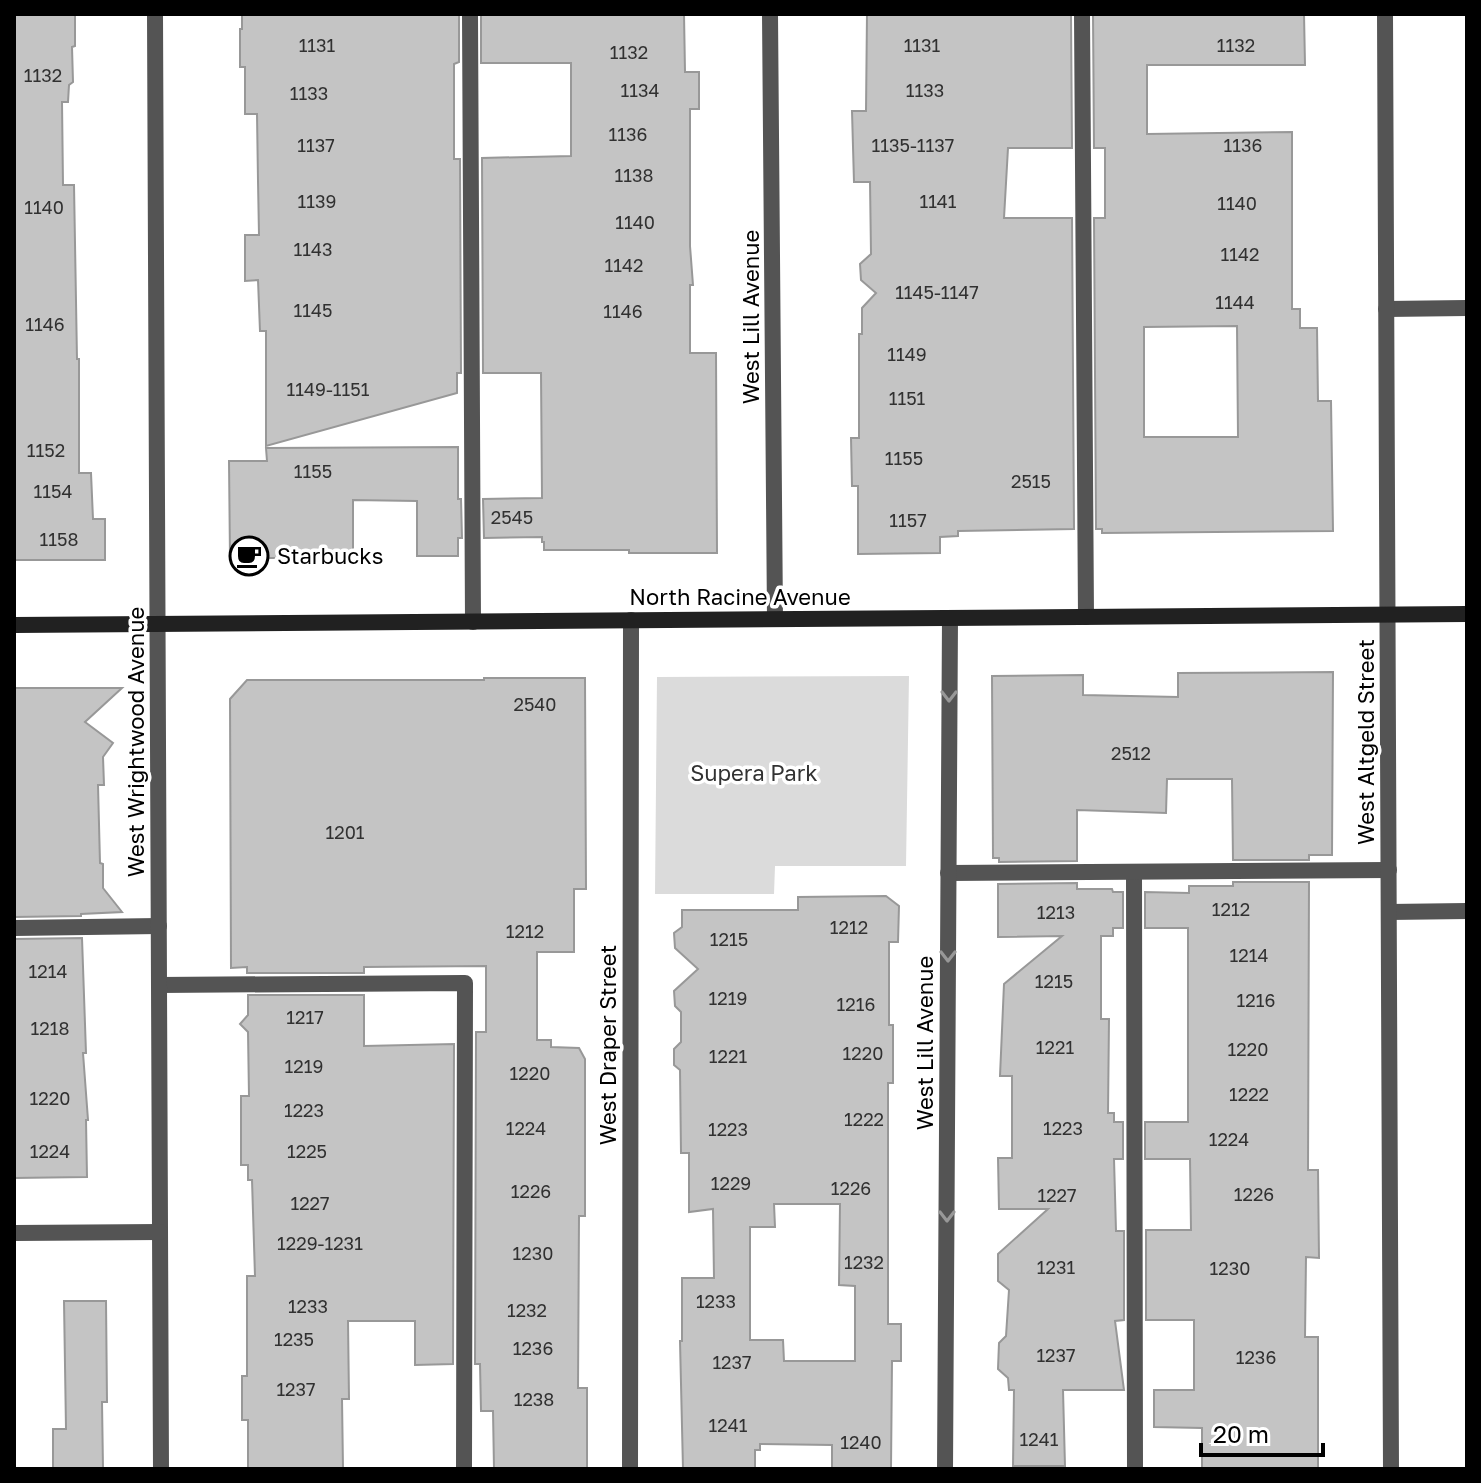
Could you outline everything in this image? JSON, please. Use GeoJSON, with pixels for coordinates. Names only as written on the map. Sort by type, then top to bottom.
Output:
{"type":"FeatureCollection","features":[{"type":"Feature","properties":{"kind":"street","name":"West Wrightwood Avenue"},"geometry":{"type":"LineString","coordinates":[[155,14],[161,1469]]}},
{"type":"Feature","properties":{"kind":"street"},"geometry":{"type":"LineString","coordinates":[[470,14],[473,622]]}},
{"type":"Feature","properties":{"kind":"street","name":"West Lill Avenue"},"geometry":{"type":"LineString","coordinates":[[770,14],[775,619]]}},
{"type":"Feature","properties":{"kind":"street"},"geometry":{"type":"LineString","coordinates":[[1082,14],[1086,617]]}},
{"type":"Feature","properties":{"kind":"street","name":"West Altgeld Street"},"geometry":{"type":"LineString","coordinates":[[1385,14],[1391,1469]]}},
{"type":"Feature","properties":{"kind":"street"},"geometry":{"type":"LineString","coordinates":[[1386,309],[1467,308]]}},
{"type":"Feature","properties":{"kind":"street","name":"North Racine Avenue"},"geometry":{"type":"LineString","coordinates":[[14,625],[1467,614]]}},
{"type":"Feature","properties":{"kind":"street","name":"West Lill Avenue"},"geometry":{"type":"LineString","coordinates":[[945,1469],[950,618]]}},
{"type":"Feature","properties":{"kind":"street","name":"West Draper Street"},"geometry":{"type":"LineString","coordinates":[[630,1469],[631,620]]}},
{"type":"Feature","properties":{"kind":"street"},"geometry":{"type":"LineString","coordinates":[[948,873],[1389,870]]}},
{"type":"Feature","properties":{"kind":"street"},"geometry":{"type":"LineString","coordinates":[[1134,872],[1135,1469]]}},
{"type":"Feature","properties":{"kind":"street"},"geometry":{"type":"LineString","coordinates":[[1389,912],[1467,911]]}},
{"type":"Feature","properties":{"kind":"street"},"geometry":{"type":"LineString","coordinates":[[14,928],[159,926]]}},
{"type":"Feature","properties":{"kind":"street"},"geometry":{"type":"LineString","coordinates":[[159,985],[465,983],[464,1469]]}},
{"type":"Feature","properties":{"kind":"street"},"geometry":{"type":"LineString","coordinates":[[14,1233],[160,1232]]}},
{"type":"Feature","properties":{"kind":"green space","name":"Supera Park"},"geometry":{"type":"Polygon","coordinates":[[[909,676],[906,866],[775,866],[774,894],[655,894],[657,677],[909,676]]]}},
{"type":"Feature","properties":{"kind":"building"},"geometry":{"type":"Polygon","coordinates":[[[14,14],[75,14],[73,82],[69,85],[68,102],[62,102],[63,185],[74,185],[79,473],[91,473],[93,519],[105,519],[105,560],[14,560],[14,14]]]}},
{"type":"Feature","properties":{"kind":"building"},"geometry":{"type":"Polygon","coordinates":[[[242,14],[459,14],[459,62],[454,64],[454,159],[460,159],[461,373],[457,373],[457,393],[266,446],[266,331],[260,331],[258,280],[245,281],[245,235],[259,235],[257,114],[245,114],[245,67],[240,67],[242,14]]]}},
{"type":"Feature","properties":{"kind":"building"},"geometry":{"type":"Polygon","coordinates":[[[481,14],[684,14],[685,72],[699,72],[699,109],[690,109],[693,285],[690,285],[690,353],[716,353],[717,553],[544,550],[542,537],[484,538],[483,499],[542,498],[541,373],[483,373],[482,158],[571,156],[571,63],[481,63],[481,14]]]}},
{"type":"Feature","properties":{"kind":"building"},"geometry":{"type":"Polygon","coordinates":[[[867,14],[1071,14],[1072,148],[1008,148],[1004,218],[1072,218],[1074,529],[958,531],[958,536],[940,537],[940,553],[858,554],[858,486],[852,486],[851,438],[859,438],[862,308],[876,293],[861,280],[860,264],[871,254],[870,182],[854,182],[852,111],[866,111],[867,14]]]}},
{"type":"Feature","properties":{"kind":"building"},"geometry":{"type":"Polygon","coordinates":[[[1093,14],[1304,14],[1305,65],[1147,65],[1147,134],[1292,132],[1292,309],[1300,309],[1300,328],[1317,328],[1318,401],[1331,401],[1333,531],[1102,533],[1102,529],[1096,529],[1094,218],[1105,218],[1105,148],[1094,148],[1093,14]],[[1237,326],[1144,327],[1144,437],[1238,437],[1237,326]]]}},
{"type":"Feature","properties":{"kind":"building"},"geometry":{"type":"Polygon","coordinates":[[[458,447],[462,538],[458,538],[458,556],[417,556],[417,501],[353,500],[353,558],[230,558],[229,461],[267,461],[266,448],[458,447]]]}},
{"type":"Feature","properties":{"kind":"building"},"geometry":{"type":"Polygon","coordinates":[[[1333,672],[1332,855],[1309,855],[1309,860],[1233,860],[1232,779],[1167,779],[1166,813],[1077,810],[1077,861],[999,862],[999,858],[993,858],[992,676],[1083,675],[1083,695],[1178,697],[1178,673],[1333,672]]]}},
{"type":"Feature","properties":{"kind":"building"},"geometry":{"type":"Polygon","coordinates":[[[585,678],[586,889],[574,889],[574,952],[537,952],[537,1040],[551,1040],[551,1047],[579,1048],[585,1059],[585,1216],[579,1216],[578,1388],[587,1388],[587,1469],[494,1469],[493,1411],[481,1411],[480,1364],[475,1364],[476,1032],[486,1032],[486,966],[364,967],[364,973],[247,973],[247,967],[231,968],[230,699],[247,680],[585,678]]]}},
{"type":"Feature","properties":{"kind":"building"},"geometry":{"type":"Polygon","coordinates":[[[14,688],[122,688],[85,722],[113,743],[103,757],[104,785],[98,785],[100,863],[103,864],[103,888],[122,912],[14,917],[14,688]]]}},
{"type":"Feature","properties":{"kind":"building"},"geometry":{"type":"Polygon","coordinates":[[[1233,882],[1309,882],[1308,1170],[1318,1170],[1319,1258],[1306,1257],[1305,1337],[1318,1337],[1318,1469],[1202,1469],[1202,1428],[1154,1427],[1154,1390],[1194,1390],[1194,1320],[1146,1320],[1146,1230],[1191,1230],[1190,1159],[1145,1159],[1145,1122],[1188,1122],[1188,928],[1145,928],[1145,892],[1189,893],[1189,886],[1233,886],[1233,882]]]}},
{"type":"Feature","properties":{"kind":"building"},"geometry":{"type":"Polygon","coordinates":[[[1077,883],[1077,889],[1123,892],[1123,928],[1113,928],[1113,936],[1101,936],[1101,1019],[1109,1019],[1108,1113],[1114,1113],[1114,1122],[1123,1122],[1123,1159],[1114,1159],[1116,1231],[1124,1231],[1124,1320],[1115,1321],[1124,1390],[1063,1390],[1065,1466],[1013,1466],[1014,1390],[1009,1390],[1008,1378],[998,1369],[999,1343],[1006,1336],[1009,1290],[998,1281],[998,1254],[1048,1209],[999,1209],[998,1158],[1012,1158],[1012,1076],[1000,1076],[1004,984],[1062,936],[998,937],[998,884],[1077,883]]]}},
{"type":"Feature","properties":{"kind":"building"},"geometry":{"type":"Polygon","coordinates":[[[886,896],[899,906],[898,942],[889,942],[893,1083],[888,1083],[888,1324],[901,1324],[901,1361],[892,1361],[891,1469],[832,1469],[832,1445],[760,1444],[760,1450],[755,1450],[755,1469],[683,1469],[682,1278],[714,1278],[713,1209],[689,1212],[689,1153],[681,1153],[680,1070],[674,1065],[674,1049],[681,1042],[681,1012],[675,1006],[674,991],[698,969],[675,948],[674,933],[682,927],[682,910],[798,910],[798,897],[886,896]],[[774,1204],[775,1227],[750,1227],[750,1340],[783,1340],[784,1361],[855,1361],[855,1286],[839,1285],[840,1204],[774,1204]]]}},
{"type":"Feature","properties":{"kind":"building"},"geometry":{"type":"Polygon","coordinates":[[[82,938],[87,1177],[14,1178],[14,939],[82,938]]]}},
{"type":"Feature","properties":{"kind":"building"},"geometry":{"type":"Polygon","coordinates":[[[248,995],[364,995],[364,1046],[454,1044],[453,1364],[415,1365],[415,1321],[348,1321],[349,1399],[342,1399],[343,1469],[248,1469],[248,1420],[242,1420],[242,1376],[247,1376],[247,1276],[255,1276],[252,1180],[248,1180],[248,1165],[241,1165],[241,1096],[249,1096],[248,1032],[240,1024],[248,1015],[248,995]]]}},
{"type":"Feature","properties":{"kind":"building"},"geometry":{"type":"Polygon","coordinates":[[[64,1301],[106,1301],[107,1402],[102,1402],[103,1469],[53,1469],[53,1429],[66,1429],[64,1301]]]}},
{"type":"Feature","properties":{"kind":"place","name":"Starbucks"},"geometry":{"type":"Point","coordinates":[249,556]}}]}
